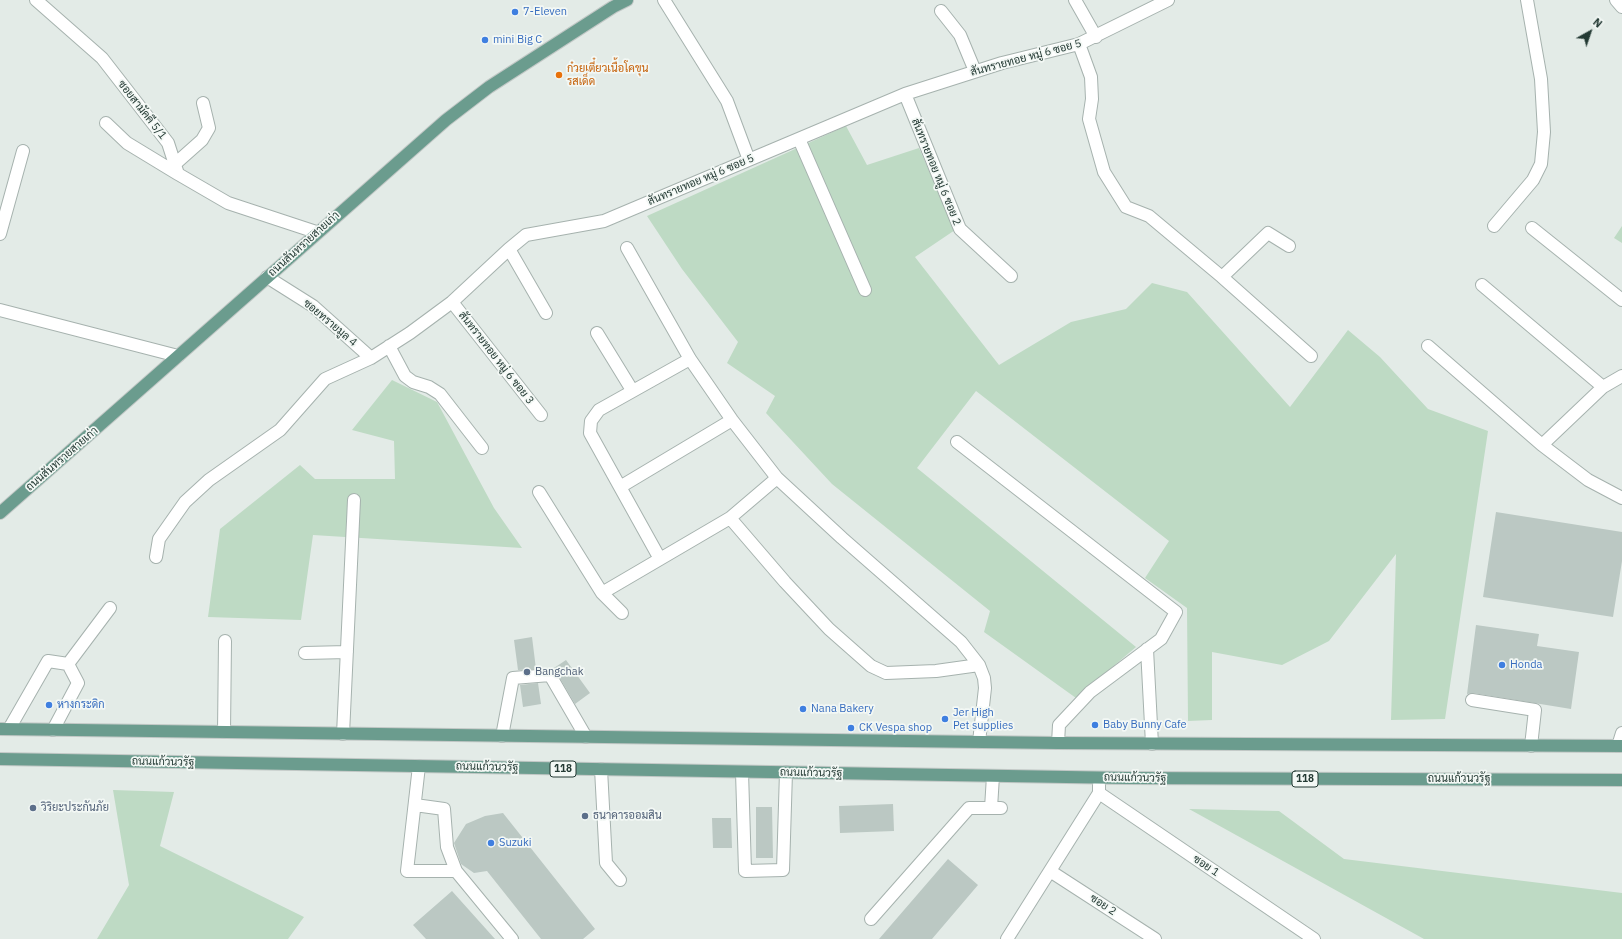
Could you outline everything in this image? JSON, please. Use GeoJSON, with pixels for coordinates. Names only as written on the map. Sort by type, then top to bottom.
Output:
{"type":"FeatureCollection","features":[{"type":"Feature","properties":{"kind":"main road","name":"ถนนสันทรายสายเก่า"},"geometry":{"type":"LineString","coordinates":[[0,513],[316,232],[446,120],[489,87],[611,4],[627,0]]}},
{"type":"Feature","properties":{"kind":"main road"},"geometry":{"type":"LineString","coordinates":[[5,729],[1152,744],[1620,746]]}},
{"type":"Feature","properties":{"kind":"main road","name":"ถนนแก้วนวรัฐ"},"geometry":{"type":"LineString","coordinates":[[0,759],[1100,778],[1622,780]]}},
{"type":"Feature","properties":{"kind":"street","name":"ซอยสามัคคี 5/1"},"geometry":{"type":"LineString","coordinates":[[36,0],[102,58],[168,143],[177,169]]}},
{"type":"Feature","properties":{"kind":"street"},"geometry":{"type":"LineString","coordinates":[[664,0],[727,102],[749,160]]}},
{"type":"Feature","properties":{"kind":"street"},"geometry":{"type":"LineString","coordinates":[[1075,0],[1096,37]]}},
{"type":"Feature","properties":{"kind":"street","name":"สันทรายทอย หมู่ 6 ซอย 5"},"geometry":{"type":"LineString","coordinates":[[156,557],[158,539],[185,502],[210,480],[280,430],[325,378],[371,358],[452,302],[526,235],[604,221],[905,94],[1002,63],[1079,44],[1096,37],[1168,0]]}},
{"type":"Feature","properties":{"kind":"street"},"geometry":{"type":"LineString","coordinates":[[1494,226],[1533,180],[1541,164],[1544,132],[1541,79],[1527,0]]}},
{"type":"Feature","properties":{"kind":"street"},"geometry":{"type":"LineString","coordinates":[[1616,0],[1622,7]]}},
{"type":"Feature","properties":{"kind":"street"},"geometry":{"type":"LineString","coordinates":[[942,11],[960,35],[975,71]]}},
{"type":"Feature","properties":{"kind":"street"},"geometry":{"type":"LineString","coordinates":[[1079,44],[1091,77],[1092,98],[1089,119],[1104,172],[1126,207],[1148,216],[1222,277],[1311,356]]}},
{"type":"Feature","properties":{"kind":"street","name":"สันทรายทอย หมู่ 6 ซอย 2"},"geometry":{"type":"LineString","coordinates":[[905,94],[960,229],[1011,276]]}},
{"type":"Feature","properties":{"kind":"street"},"geometry":{"type":"LineString","coordinates":[[177,169],[202,140],[209,128],[203,103]]}},
{"type":"Feature","properties":{"kind":"street"},"geometry":{"type":"LineString","coordinates":[[106,123],[127,143],[177,169],[228,203],[316,232]]}},
{"type":"Feature","properties":{"kind":"street"},"geometry":{"type":"LineString","coordinates":[[799,139],[865,290]]}},
{"type":"Feature","properties":{"kind":"street"},"geometry":{"type":"LineString","coordinates":[[1,228],[23,151]]}},
{"type":"Feature","properties":{"kind":"street"},"geometry":{"type":"LineString","coordinates":[[1532,228],[1622,300]]}},
{"type":"Feature","properties":{"kind":"street"},"geometry":{"type":"LineString","coordinates":[[1222,277],[1268,234],[1289,246]]}},
{"type":"Feature","properties":{"kind":"street"},"geometry":{"type":"LineString","coordinates":[[627,248],[690,358],[732,420],[777,478],[842,538],[962,642],[979,665],[984,678],[979,742]]}},
{"type":"Feature","properties":{"kind":"street"},"geometry":{"type":"LineString","coordinates":[[509,249],[546,313]]}},
{"type":"Feature","properties":{"kind":"street","name":"ซอยทรายมูล 4"},"geometry":{"type":"LineString","coordinates":[[267,277],[313,306],[371,358]]}},
{"type":"Feature","properties":{"kind":"street"},"geometry":{"type":"LineString","coordinates":[[1482,285],[1603,387]]}},
{"type":"Feature","properties":{"kind":"street","name":"สันทรายทอย หมู่ 6 ซอย 3"},"geometry":{"type":"LineString","coordinates":[[452,302],[541,415]]}},
{"type":"Feature","properties":{"kind":"street"},"geometry":{"type":"LineString","coordinates":[[0,310],[178,356]]}},
{"type":"Feature","properties":{"kind":"street"},"geometry":{"type":"LineString","coordinates":[[597,333],[632,390]]}},
{"type":"Feature","properties":{"kind":"street"},"geometry":{"type":"LineString","coordinates":[[389,346],[405,376],[413,382],[429,387],[440,394],[482,448]]}},
{"type":"Feature","properties":{"kind":"street"},"geometry":{"type":"LineString","coordinates":[[1428,346],[1542,445],[1588,480],[1622,498]]}},
{"type":"Feature","properties":{"kind":"street"},"geometry":{"type":"LineString","coordinates":[[660,559],[590,433],[591,421],[599,410],[690,358]]}},
{"type":"Feature","properties":{"kind":"street"},"geometry":{"type":"LineString","coordinates":[[1542,445],[1603,387],[1622,376]]}},
{"type":"Feature","properties":{"kind":"street"},"geometry":{"type":"LineString","coordinates":[[620,487],[732,420]]}},
{"type":"Feature","properties":{"kind":"street"},"geometry":{"type":"LineString","coordinates":[[957,442],[1176,612],[1161,638],[1090,692],[1059,725],[1058,743]]}},
{"type":"Feature","properties":{"kind":"street"},"geometry":{"type":"LineString","coordinates":[[602,593],[730,518],[777,478]]}},
{"type":"Feature","properties":{"kind":"street"},"geometry":{"type":"LineString","coordinates":[[539,492],[602,593],[622,613]]}},
{"type":"Feature","properties":{"kind":"street"},"geometry":{"type":"LineString","coordinates":[[343,734],[354,500]]}},
{"type":"Feature","properties":{"kind":"street"},"geometry":{"type":"LineString","coordinates":[[730,518],[785,582],[829,629],[871,666],[886,673],[936,671],[979,665]]}},
{"type":"Feature","properties":{"kind":"street"},"geometry":{"type":"LineString","coordinates":[[68,664],[110,608]]}},
{"type":"Feature","properties":{"kind":"street"},"geometry":{"type":"LineString","coordinates":[[224,732],[225,641]]}},
{"type":"Feature","properties":{"kind":"street"},"geometry":{"type":"LineString","coordinates":[[1147,649],[1152,744]]}},
{"type":"Feature","properties":{"kind":"street"},"geometry":{"type":"LineString","coordinates":[[305,652],[347,652]]}},
{"type":"Feature","properties":{"kind":"street"},"geometry":{"type":"LineString","coordinates":[[5,729],[48,661],[68,664]]}},
{"type":"Feature","properties":{"kind":"street"},"geometry":{"type":"LineString","coordinates":[[53,730],[78,683],[68,664]]}},
{"type":"Feature","properties":{"kind":"street"},"geometry":{"type":"LineString","coordinates":[[502,736],[513,678],[550,676],[586,737]]}},
{"type":"Feature","properties":{"kind":"street"},"geometry":{"type":"LineString","coordinates":[[1472,700],[1535,710],[1531,746]]}},
{"type":"Feature","properties":{"kind":"street"},"geometry":{"type":"LineString","coordinates":[[1620,746],[1622,733]]}},
{"type":"Feature","properties":{"kind":"street"},"geometry":{"type":"LineString","coordinates":[[419,766],[407,871],[456,871]]}},
{"type":"Feature","properties":{"kind":"street"},"geometry":{"type":"LineString","coordinates":[[601,769],[606,863],[620,880]]}},
{"type":"Feature","properties":{"kind":"street"},"geometry":{"type":"LineString","coordinates":[[742,772],[745,871],[783,870],[786,772]]}},
{"type":"Feature","properties":{"kind":"street"},"geometry":{"type":"LineString","coordinates":[[871,919],[969,808],[996,808],[993,776]]}},
{"type":"Feature","properties":{"kind":"street"},"geometry":{"type":"LineString","coordinates":[[1007,939],[1098,793],[1100,778]]}},
{"type":"Feature","properties":{"kind":"street","name":"ซอย 1"},"geometry":{"type":"LineString","coordinates":[[1098,793],[1314,939]]}},
{"type":"Feature","properties":{"kind":"street"},"geometry":{"type":"LineString","coordinates":[[415,805],[444,809],[447,847],[456,871],[512,939]]}},
{"type":"Feature","properties":{"kind":"street","name":"ซอย 2"},"geometry":{"type":"LineString","coordinates":[[1050,871],[1155,939]]}},
{"type":"Feature","properties":{"kind":"green space"},"geometry":{"type":"Polygon","coordinates":[[[846,126],[867,165],[919,148],[955,230],[915,257],[999,365],[1071,322],[1126,309],[1152,283],[1187,292],[1290,407],[1348,330],[1380,357],[1428,409],[1488,431],[1445,719],[1391,720],[1396,554],[1329,641],[1282,665],[1212,652],[1212,720],[1188,721],[1187,608],[1145,578],[1169,541],[976,391],[917,468],[1136,647],[1076,698],[984,632],[990,611],[832,484],[766,413],[775,396],[727,363],[738,342],[682,269],[647,216],[846,126]]]}},
{"type":"Feature","properties":{"kind":"green space"},"geometry":{"type":"Polygon","coordinates":[[[1622,226],[1622,243],[1614,238],[1622,226]]]}},
{"type":"Feature","properties":{"kind":"green space"},"geometry":{"type":"Polygon","coordinates":[[[392,380],[437,402],[494,508],[522,548],[313,535],[301,620],[208,617],[220,529],[300,465],[315,479],[395,479],[394,441],[352,430],[392,380]]]}},
{"type":"Feature","properties":{"kind":"green space"},"geometry":{"type":"Polygon","coordinates":[[[113,790],[174,792],[160,846],[304,917],[288,939],[97,939],[129,885],[113,790]]]}},
{"type":"Feature","properties":{"kind":"green space"},"geometry":{"type":"Polygon","coordinates":[[[1189,809],[1279,811],[1344,859],[1622,893],[1622,939],[1424,939],[1189,809]]]}},
{"type":"Feature","properties":{"kind":"building"},"geometry":{"type":"Polygon","coordinates":[[[1496,512],[1622,532],[1622,561],[1613,617],[1483,597],[1496,512]]]}},
{"type":"Feature","properties":{"kind":"building"},"geometry":{"type":"Polygon","coordinates":[[[1476,625],[1539,634],[1537,646],[1579,652],[1571,709],[1473,693],[1467,694],[1476,625]]]}},
{"type":"Feature","properties":{"kind":"building"},"geometry":{"type":"Polygon","coordinates":[[[532,637],[536,669],[518,670],[514,640],[532,637]]]}},
{"type":"Feature","properties":{"kind":"building"},"geometry":{"type":"Polygon","coordinates":[[[566,660],[590,693],[575,704],[554,668],[566,660]]]}},
{"type":"Feature","properties":{"kind":"building"},"geometry":{"type":"Polygon","coordinates":[[[538,683],[541,704],[523,707],[520,685],[538,683]]]}},
{"type":"Feature","properties":{"kind":"building"},"geometry":{"type":"Polygon","coordinates":[[[893,804],[894,831],[840,833],[839,806],[893,804]]]}},
{"type":"Feature","properties":{"kind":"building"},"geometry":{"type":"Polygon","coordinates":[[[756,807],[772,807],[773,858],[756,858],[756,807]]]}},
{"type":"Feature","properties":{"kind":"building"},"geometry":{"type":"Polygon","coordinates":[[[503,813],[595,929],[583,939],[541,939],[487,871],[474,873],[461,864],[454,843],[466,824],[485,816],[503,813]]]}},
{"type":"Feature","properties":{"kind":"building"},"geometry":{"type":"Polygon","coordinates":[[[712,818],[731,818],[732,848],[713,848],[712,818]]]}},
{"type":"Feature","properties":{"kind":"building"},"geometry":{"type":"Polygon","coordinates":[[[948,859],[978,885],[932,939],[879,939],[948,859]]]}},
{"type":"Feature","properties":{"kind":"building"},"geometry":{"type":"Polygon","coordinates":[[[452,891],[495,939],[426,939],[413,925],[452,891]]]}},
{"type":"Feature","properties":{"kind":"place","name":"7-Eleven"},"geometry":{"type":"Point","coordinates":[515,12]}},
{"type":"Feature","properties":{"kind":"place","name":"mini Big C"},"geometry":{"type":"Point","coordinates":[485,40]}},
{"type":"Feature","properties":{"kind":"place","name":"ก๋วยเตี๋ยวเนื้อโคขุน รสเด็ด"},"geometry":{"type":"Point","coordinates":[559,75]}},
{"type":"Feature","properties":{"kind":"place","name":"Honda"},"geometry":{"type":"Point","coordinates":[1502,665]}},
{"type":"Feature","properties":{"kind":"place","name":"Bangchak"},"geometry":{"type":"Point","coordinates":[527,672]}},
{"type":"Feature","properties":{"kind":"place","name":"หางกระดิก"},"geometry":{"type":"Point","coordinates":[49,705]}},
{"type":"Feature","properties":{"kind":"place","name":"Nana Bakery"},"geometry":{"type":"Point","coordinates":[803,709]}},
{"type":"Feature","properties":{"kind":"place","name":"Jer High Pet supplies"},"geometry":{"type":"Point","coordinates":[945,719]}},
{"type":"Feature","properties":{"kind":"place","name":"Baby Bunny Cafe"},"geometry":{"type":"Point","coordinates":[1095,725]}},
{"type":"Feature","properties":{"kind":"place","name":"CK Vespa shop"},"geometry":{"type":"Point","coordinates":[851,728]}},
{"type":"Feature","properties":{"kind":"place","name":"วิริยะประกันภัย"},"geometry":{"type":"Point","coordinates":[33,808]}},
{"type":"Feature","properties":{"kind":"place","name":"ธนาคารออมสิน"},"geometry":{"type":"Point","coordinates":[585,816]}},
{"type":"Feature","properties":{"kind":"place","name":"Suzuki"},"geometry":{"type":"Point","coordinates":[491,843]}}]}
